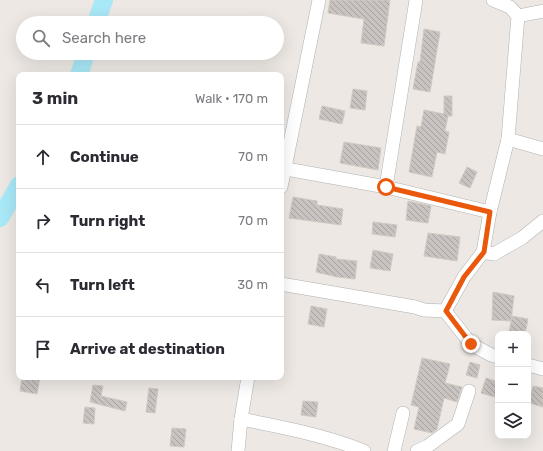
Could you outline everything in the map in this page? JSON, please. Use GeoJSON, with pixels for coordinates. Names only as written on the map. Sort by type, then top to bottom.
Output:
{"type":"FeatureCollection","features":[{"type":"Feature","properties":{"kind":"street"},"geometry":{"type":"LineString","coordinates":[[284,163],[319,0]]}},
{"type":"Feature","properties":{"kind":"street"},"geometry":{"type":"LineString","coordinates":[[386,187],[416,0]]}},
{"type":"Feature","properties":{"kind":"street"},"geometry":{"type":"LineString","coordinates":[[446,311],[464,277],[484,252],[490,212],[508,139],[518,16],[510,7],[493,0]]}},
{"type":"Feature","properties":{"kind":"street"},"geometry":{"type":"LineString","coordinates":[[518,16],[543,11]]}},
{"type":"Feature","properties":{"kind":"street"},"geometry":{"type":"LineString","coordinates":[[508,139],[543,150]]}},
{"type":"Feature","properties":{"kind":"street"},"geometry":{"type":"LineString","coordinates":[[284,168],[386,187],[490,212]]}},
{"type":"Feature","properties":{"kind":"street"},"geometry":{"type":"LineString","coordinates":[[484,252],[494,254],[522,238],[543,221]]}},
{"type":"Feature","properties":{"kind":"street"},"geometry":{"type":"LineString","coordinates":[[284,285],[415,307],[424,310],[446,311]]}},
{"type":"Feature","properties":{"kind":"street"},"geometry":{"type":"LineString","coordinates":[[446,311],[471,344],[495,356]]}},
{"type":"Feature","properties":{"kind":"street"},"geometry":{"type":"LineString","coordinates":[[531,366],[543,369]]}},
{"type":"Feature","properties":{"kind":"street"},"geometry":{"type":"LineString","coordinates":[[238,451],[241,419],[248,380]]}},
{"type":"Feature","properties":{"kind":"street"},"geometry":{"type":"LineString","coordinates":[[417,451],[428,446],[458,424],[469,391]]}},
{"type":"Feature","properties":{"kind":"street"},"geometry":{"type":"LineString","coordinates":[[394,451],[404,413]]}},
{"type":"Feature","properties":{"kind":"street"},"geometry":{"type":"LineString","coordinates":[[241,419],[292,429],[346,444],[364,451]]}},
{"type":"Feature","properties":{"kind":"building"},"geometry":{"type":"Polygon","coordinates":[[[330,0],[390,0],[384,46],[361,43],[364,19],[328,13],[330,0]]]}},
{"type":"Feature","properties":{"kind":"building"},"geometry":{"type":"Polygon","coordinates":[[[424,29],[440,32],[430,92],[413,89],[418,62],[420,62],[424,29]]]}},
{"type":"Feature","properties":{"kind":"building"},"geometry":{"type":"Polygon","coordinates":[[[353,89],[367,91],[365,110],[350,108],[353,89]]]}},
{"type":"Feature","properties":{"kind":"building"},"geometry":{"type":"Polygon","coordinates":[[[444,96],[452,96],[452,116],[448,116],[445,131],[449,132],[445,154],[437,152],[432,177],[409,172],[417,126],[421,127],[424,110],[444,114],[444,96]]]}},
{"type":"Feature","properties":{"kind":"building"},"geometry":{"type":"Polygon","coordinates":[[[322,106],[345,111],[342,124],[319,119],[322,106]]]}},
{"type":"Feature","properties":{"kind":"building"},"geometry":{"type":"Polygon","coordinates":[[[344,142],[381,148],[378,170],[340,163],[344,142]]]}},
{"type":"Feature","properties":{"kind":"building"},"geometry":{"type":"Polygon","coordinates":[[[467,167],[477,172],[470,188],[459,183],[467,167]]]}},
{"type":"Feature","properties":{"kind":"building"},"geometry":{"type":"Polygon","coordinates":[[[293,197],[317,201],[317,205],[343,209],[341,225],[289,218],[293,197]]]}},
{"type":"Feature","properties":{"kind":"building"},"geometry":{"type":"Polygon","coordinates":[[[408,201],[431,206],[428,223],[406,220],[408,201]]]}},
{"type":"Feature","properties":{"kind":"building"},"geometry":{"type":"Polygon","coordinates":[[[373,222],[397,225],[395,237],[372,234],[373,222]]]}},
{"type":"Feature","properties":{"kind":"building"},"geometry":{"type":"Polygon","coordinates":[[[428,233],[460,237],[457,261],[424,256],[428,233]]]}},
{"type":"Feature","properties":{"kind":"building"},"geometry":{"type":"Polygon","coordinates":[[[373,250],[393,254],[390,271],[370,268],[373,250]]]}},
{"type":"Feature","properties":{"kind":"building"},"geometry":{"type":"Polygon","coordinates":[[[319,254],[336,257],[336,259],[357,261],[355,279],[337,277],[316,272],[319,254]]]}},
{"type":"Feature","properties":{"kind":"building"},"geometry":{"type":"Polygon","coordinates":[[[493,292],[514,296],[511,321],[492,320],[493,292]]]}},
{"type":"Feature","properties":{"kind":"building"},"geometry":{"type":"Polygon","coordinates":[[[311,306],[327,309],[324,327],[308,324],[311,306]]]}},
{"type":"Feature","properties":{"kind":"building"},"geometry":{"type":"Polygon","coordinates":[[[512,316],[528,319],[526,331],[509,331],[512,316]]]}},
{"type":"Feature","properties":{"kind":"building"},"geometry":{"type":"Polygon","coordinates":[[[422,358],[450,364],[445,383],[462,387],[457,402],[444,398],[437,429],[432,433],[414,429],[419,407],[411,405],[422,358]]]}},
{"type":"Feature","properties":{"kind":"building"},"geometry":{"type":"Polygon","coordinates":[[[470,362],[480,365],[477,378],[466,375],[470,362]]]}},
{"type":"Feature","properties":{"kind":"building"},"geometry":{"type":"Polygon","coordinates":[[[486,378],[495,381],[495,397],[481,393],[486,378]]]}},
{"type":"Feature","properties":{"kind":"building"},"geometry":{"type":"Polygon","coordinates":[[[22,380],[39,380],[37,394],[20,391],[22,380]]]}},
{"type":"Feature","properties":{"kind":"building"},"geometry":{"type":"Polygon","coordinates":[[[93,385],[103,386],[101,396],[127,402],[125,411],[90,402],[93,385]]]}},
{"type":"Feature","properties":{"kind":"building"},"geometry":{"type":"Polygon","coordinates":[[[533,386],[543,388],[543,407],[531,404],[533,386]]]}},
{"type":"Feature","properties":{"kind":"building"},"geometry":{"type":"Polygon","coordinates":[[[149,388],[158,389],[155,413],[146,412],[149,388]]]}},
{"type":"Feature","properties":{"kind":"building"},"geometry":{"type":"Polygon","coordinates":[[[303,401],[318,402],[316,417],[301,415],[303,401]]]}},
{"type":"Feature","properties":{"kind":"building"},"geometry":{"type":"Polygon","coordinates":[[[85,407],[95,408],[94,424],[83,423],[85,407]]]}},
{"type":"Feature","properties":{"kind":"building"},"geometry":{"type":"Polygon","coordinates":[[[172,428],[186,429],[184,447],[170,446],[172,428]]]}},
{"type":"Feature","properties":{"kind":"waterway"},"geometry":{"type":"LineString","coordinates":[[98,16],[104,0]]}},
{"type":"Feature","properties":{"kind":"waterway"},"geometry":{"type":"LineString","coordinates":[[80,72],[84,60]]}},
{"type":"Feature","properties":{"kind":"waterway"},"geometry":{"type":"LineString","coordinates":[[0,218],[16,190]]}},
{"type":"Feature","properties":{"kind":"route"},"geometry":{"type":"LineString","coordinates":[[386,187],[490,212],[484,252],[464,277],[446,311],[471,344]]}}]}
